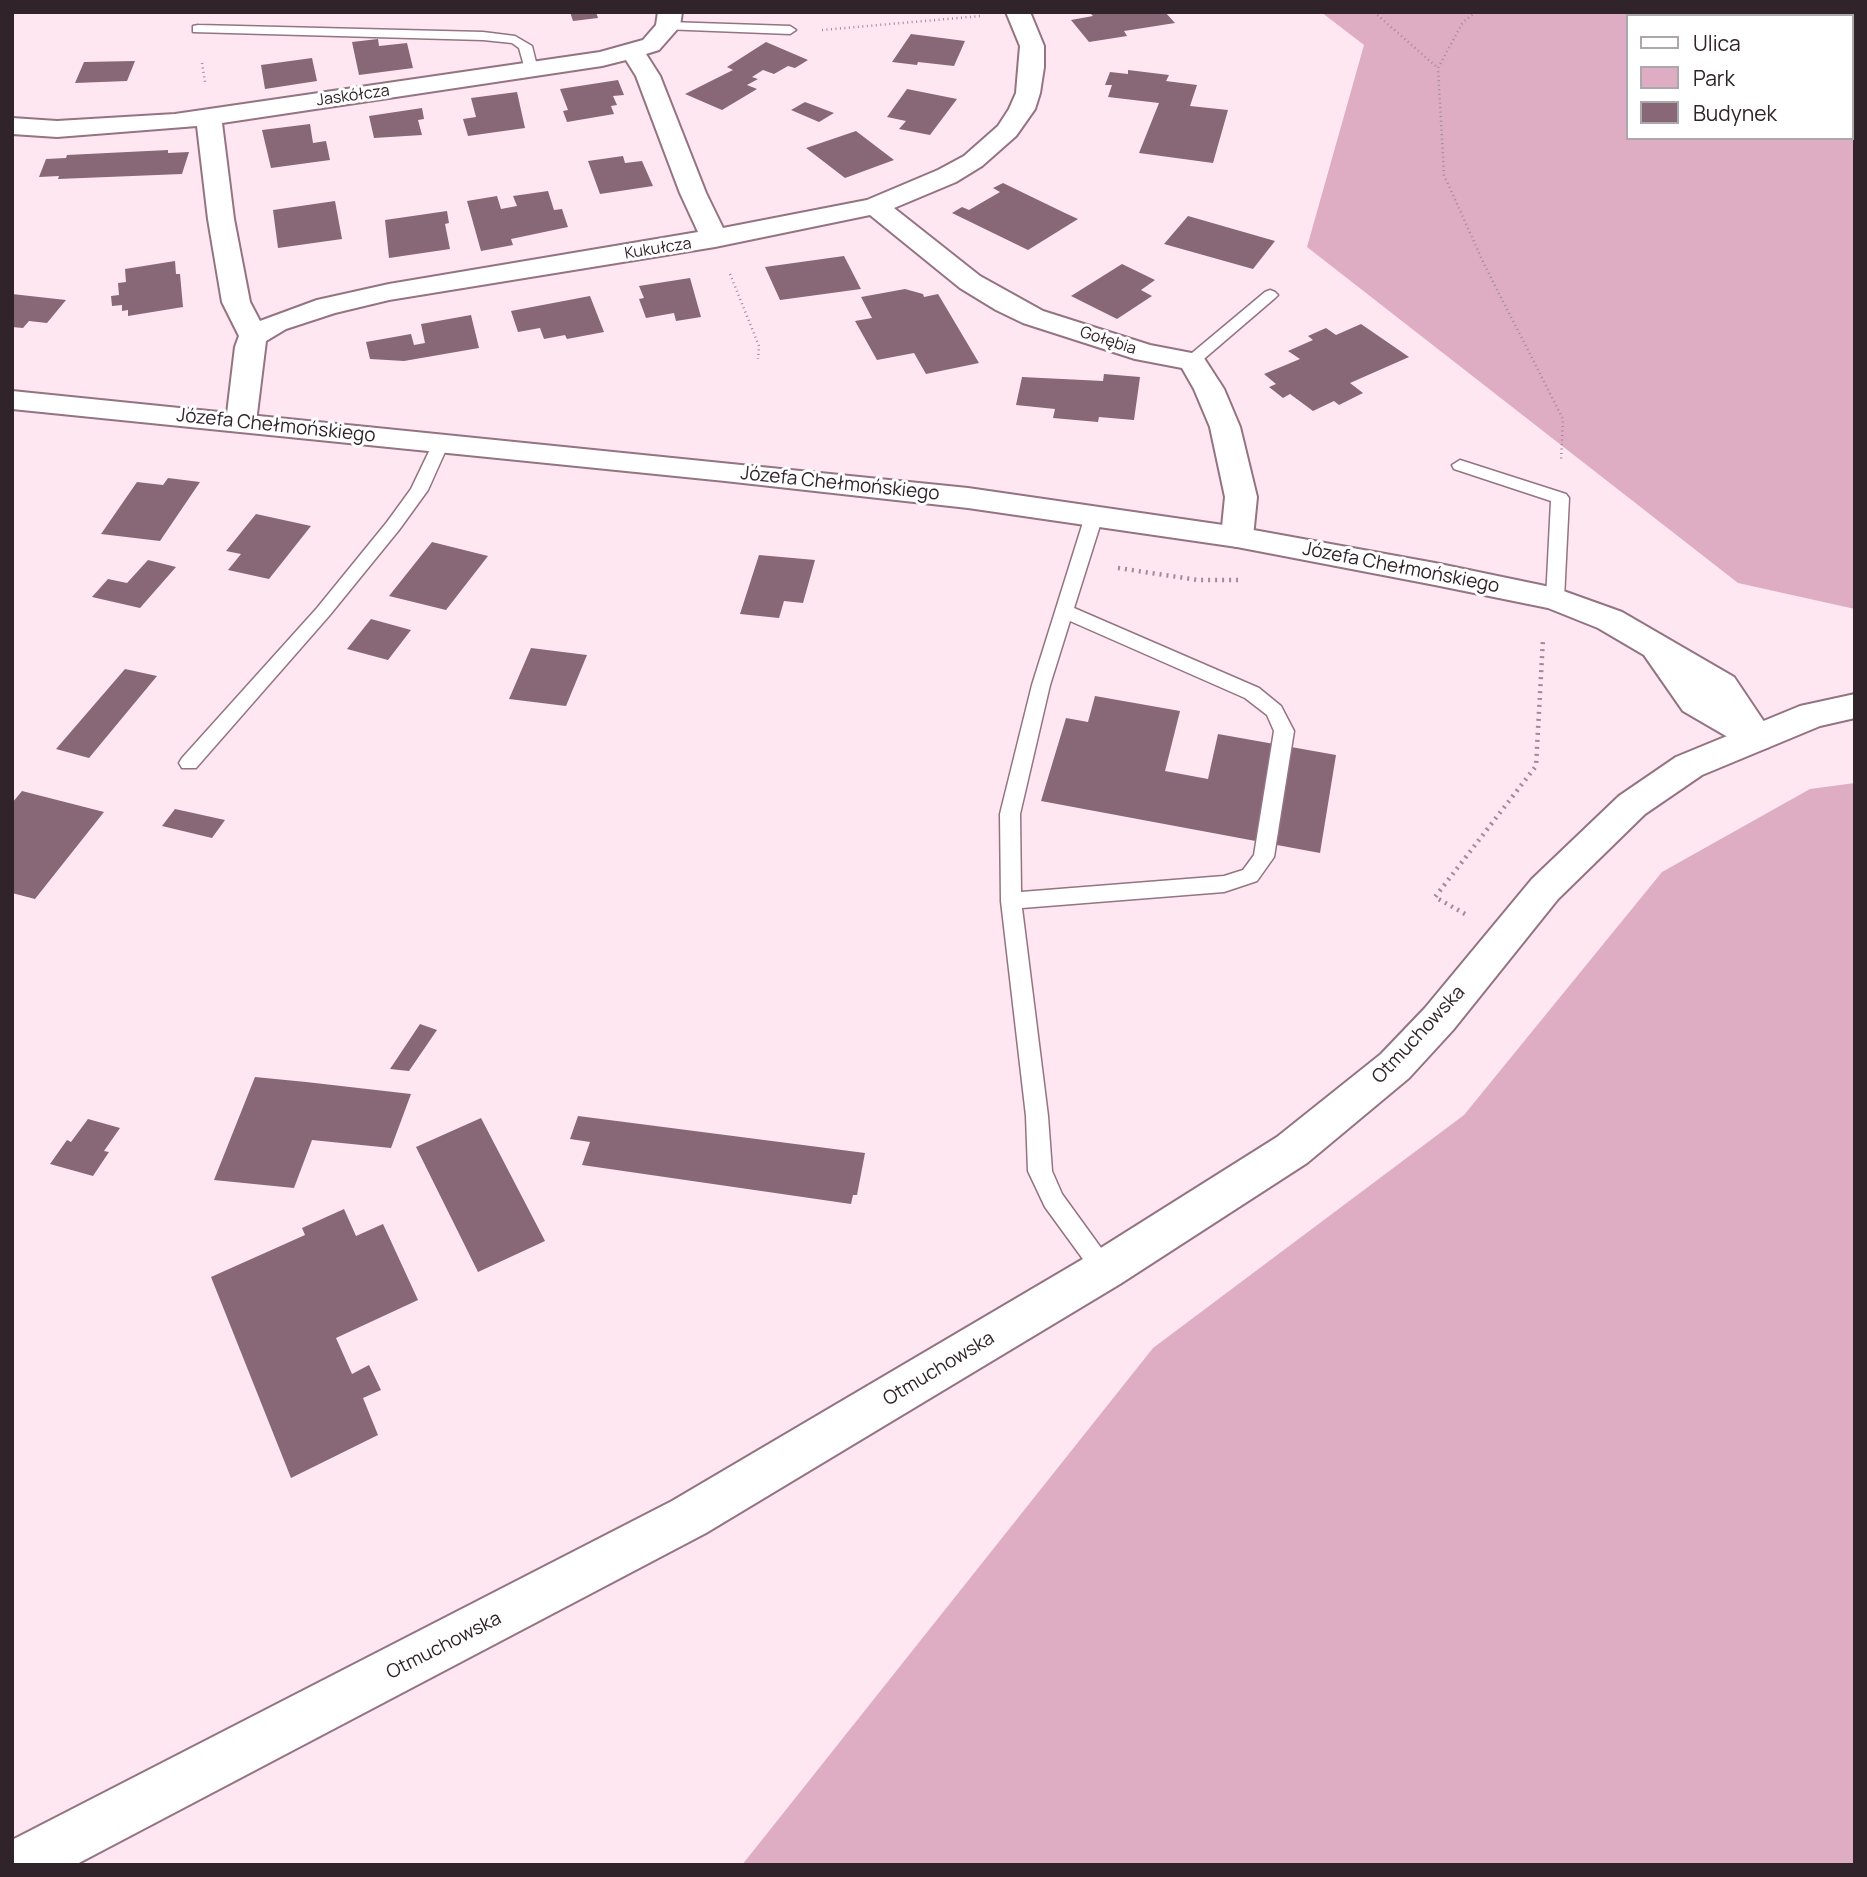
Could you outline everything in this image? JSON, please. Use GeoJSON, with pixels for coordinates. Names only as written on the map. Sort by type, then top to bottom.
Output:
{"type":"FeatureCollection","features":[{"type":"Feature","properties":{"kind":"street","name":"Kukułcza"},"geometry":{"type":"LineString","coordinates":[[253,336],[276,323],[327,306],[389,292],[715,239],[875,206],[947,176],[973,161],[1007,131],[1025,101],[1032,67],[1028,31],[1018,12]]}},
{"type":"Feature","properties":{"kind":"street","name":"Jaskółcza"},"geometry":{"type":"LineString","coordinates":[[12,126],[57,129],[209,118],[531,70],[633,52],[651,45],[669,19]]}},
{"type":"Feature","properties":{"kind":"street"},"geometry":{"type":"LineString","coordinates":[[633,52],[648,76],[693,193],[715,239]]}},
{"type":"Feature","properties":{"kind":"street"},"geometry":{"type":"LineString","coordinates":[[209,118],[236,302],[253,336],[248,347],[241,422]]}},
{"type":"Feature","properties":{"kind":"street","name":"Gołębia"},"geometry":{"type":"LineString","coordinates":[[875,206],[970,282],[1006,304],[1033,317],[1145,353],[1192,361]]}},
{"type":"Feature","properties":{"kind":"street"},"geometry":{"type":"LineString","coordinates":[[1192,361],[1209,389],[1225,427],[1241,497],[1237,537]]}},
{"type":"Feature","properties":{"kind":"street","name":"Józefa Chełmońskiego"},"geometry":{"type":"LineString","coordinates":[[12,400],[940,495],[1237,537],[1555,599],[1610,620],[1653,644],[1695,702],[1757,738]]}},
{"type":"Feature","properties":{"kind":"street","name":"Otmuchowska"},"geometry":{"type":"LineString","coordinates":[[20,1865],[689,1517],[1104,1270],[1292,1150],[1395,1066],[1439,1019],[1545,889],[1632,806],[1689,766],[1812,715],[1855,706]]}},
{"type":"Feature","properties":{"kind":"street"},"geometry":{"type":"LineString","coordinates":[[1757,738],[1855,733]]}},
{"type":"Feature","properties":{"kind":"lane"},"geometry":{"type":"LineString","coordinates":[[669,19],[790,30]]}},
{"type":"Feature","properties":{"kind":"lane"},"geometry":{"type":"LineString","coordinates":[[198,29],[484,36],[515,40],[525,46],[531,70]]}},
{"type":"Feature","properties":{"kind":"lane"},"geometry":{"type":"LineString","coordinates":[[1192,361],[1270,295]]}},
{"type":"Feature","properties":{"kind":"lane"},"geometry":{"type":"LineString","coordinates":[[189,763],[323,612],[393,526],[419,490],[441,443]]}},
{"type":"Feature","properties":{"kind":"lane"},"geometry":{"type":"LineString","coordinates":[[1460,465],[1560,498],[1555,599]]}},
{"type":"Feature","properties":{"kind":"lane"},"geometry":{"type":"LineString","coordinates":[[1094,516],[1041,685],[1010,814],[1012,901],[1037,1116],[1040,1171],[1053,1200],[1104,1270]]}},
{"type":"Feature","properties":{"kind":"lane"},"geometry":{"type":"LineString","coordinates":[[1012,901],[1224,884],[1250,876],[1264,857],[1284,731],[1274,711],[1252,693],[1064,611]]}},
{"type":"Feature","properties":{"kind":"path"},"geometry":{"type":"LineString","coordinates":[[1374,12],[1438,68]]}},
{"type":"Feature","properties":{"kind":"path"},"geometry":{"type":"LineString","coordinates":[[1476,12],[1463,22],[1438,68],[1444,175],[1484,264],[1563,419],[1560,498]]}},
{"type":"Feature","properties":{"kind":"path"},"geometry":{"type":"LineString","coordinates":[[790,30],[829,30],[989,15]]}},
{"type":"Feature","properties":{"kind":"path"},"geometry":{"type":"LineString","coordinates":[[198,29],[209,118]]}},
{"type":"Feature","properties":{"kind":"path"},"geometry":{"type":"LineString","coordinates":[[715,239],[759,346],[758,359]]}},
{"type":"Feature","properties":{"kind":"path"},"geometry":{"type":"LineString","coordinates":[[1435,897],[1536,766],[1544,638],[1532,634]]}},
{"type":"Feature","properties":{"kind":"green space"},"geometry":{"type":"Polygon","coordinates":[[[1321,12],[1855,12],[1855,609],[1738,583],[1307,247],[1364,45],[1321,12]]]}},
{"type":"Feature","properties":{"kind":"green space"},"geometry":{"type":"Polygon","coordinates":[[[1855,783],[1855,1865],[742,1865],[1153,1348],[1464,1115],[1662,872],[1810,789],[1855,783]]]}},
{"type":"Feature","properties":{"kind":"building"},"geometry":{"type":"Polygon","coordinates":[[[570,12],[596,12],[598,18],[573,21],[570,12]]]}},
{"type":"Feature","properties":{"kind":"building"},"geometry":{"type":"Polygon","coordinates":[[[1165,12],[1175,23],[1124,31],[1127,36],[1089,42],[1071,20],[1093,16],[1091,14],[1165,12]]]}},
{"type":"Feature","properties":{"kind":"building"},"geometry":{"type":"Polygon","coordinates":[[[911,34],[965,41],[954,66],[892,62],[911,34]]]}},
{"type":"Feature","properties":{"kind":"building"},"geometry":{"type":"Polygon","coordinates":[[[378,39],[379,46],[407,43],[413,68],[359,75],[352,42],[378,39]]]}},
{"type":"Feature","properties":{"kind":"building"},"geometry":{"type":"Polygon","coordinates":[[[766,42],[808,60],[795,68],[788,66],[774,74],[763,70],[752,77],[758,79],[747,85],[757,89],[722,110],[685,94],[733,70],[727,67],[766,42]]]}},
{"type":"Feature","properties":{"kind":"building"},"geometry":{"type":"Polygon","coordinates":[[[312,58],[317,81],[265,89],[261,65],[312,58]]]}},
{"type":"Feature","properties":{"kind":"building"},"geometry":{"type":"Polygon","coordinates":[[[135,61],[127,81],[75,83],[84,62],[135,61]]]}},
{"type":"Feature","properties":{"kind":"building"},"geometry":{"type":"Polygon","coordinates":[[[1128,70],[1169,75],[1166,81],[1197,85],[1190,106],[1228,110],[1213,163],[1139,153],[1159,103],[1108,97],[1112,85],[1105,85],[1110,72],[1128,74],[1128,70]]]}},
{"type":"Feature","properties":{"kind":"building"},"geometry":{"type":"Polygon","coordinates":[[[618,80],[624,95],[613,96],[617,105],[611,106],[614,114],[567,122],[563,111],[568,110],[560,89],[618,80]]]}},
{"type":"Feature","properties":{"kind":"building"},"geometry":{"type":"Polygon","coordinates":[[[907,89],[957,99],[930,135],[899,129],[906,121],[887,117],[907,89]]]}},
{"type":"Feature","properties":{"kind":"building"},"geometry":{"type":"Polygon","coordinates":[[[517,92],[525,128],[468,136],[463,119],[476,117],[471,98],[517,92]]]}},
{"type":"Feature","properties":{"kind":"building"},"geometry":{"type":"Polygon","coordinates":[[[805,102],[834,113],[819,122],[791,110],[805,102]]]}},
{"type":"Feature","properties":{"kind":"building"},"geometry":{"type":"Polygon","coordinates":[[[422,108],[424,119],[418,120],[422,135],[374,138],[369,116],[422,108]]]}},
{"type":"Feature","properties":{"kind":"building"},"geometry":{"type":"Polygon","coordinates":[[[310,124],[313,143],[326,141],[330,160],[271,168],[262,130],[310,124]]]}},
{"type":"Feature","properties":{"kind":"building"},"geometry":{"type":"Polygon","coordinates":[[[856,131],[894,160],[845,178],[806,148],[856,131]]]}},
{"type":"Feature","properties":{"kind":"building"},"geometry":{"type":"Polygon","coordinates":[[[168,150],[168,153],[189,152],[182,174],[58,179],[59,176],[39,177],[46,159],[66,158],[67,155],[168,150]]]}},
{"type":"Feature","properties":{"kind":"building"},"geometry":{"type":"Polygon","coordinates":[[[623,156],[625,163],[642,161],[653,186],[600,194],[588,161],[623,156]]]}},
{"type":"Feature","properties":{"kind":"building"},"geometry":{"type":"Polygon","coordinates":[[[1003,183],[1078,219],[1028,250],[952,213],[962,207],[969,210],[1000,192],[993,188],[1003,183]]]}},
{"type":"Feature","properties":{"kind":"building"},"geometry":{"type":"Polygon","coordinates":[[[548,191],[554,210],[562,209],[568,227],[511,239],[513,245],[481,251],[467,201],[497,196],[501,209],[517,206],[513,196],[548,191]]]}},
{"type":"Feature","properties":{"kind":"building"},"geometry":{"type":"Polygon","coordinates":[[[335,201],[342,239],[278,248],[273,210],[335,201]]]}},
{"type":"Feature","properties":{"kind":"building"},"geometry":{"type":"Polygon","coordinates":[[[447,211],[449,223],[445,224],[450,249],[389,258],[385,220],[447,211]]]}},
{"type":"Feature","properties":{"kind":"building"},"geometry":{"type":"Polygon","coordinates":[[[1188,216],[1275,241],[1253,269],[1164,244],[1188,216]]]}},
{"type":"Feature","properties":{"kind":"building"},"geometry":{"type":"Polygon","coordinates":[[[844,256],[861,289],[780,300],[765,267],[844,256]]]}},
{"type":"Feature","properties":{"kind":"building"},"geometry":{"type":"Polygon","coordinates":[[[175,261],[176,274],[180,274],[183,307],[128,316],[128,310],[122,311],[122,305],[112,306],[111,296],[119,295],[118,283],[126,282],[125,269],[175,261]]]}},
{"type":"Feature","properties":{"kind":"building"},"geometry":{"type":"Polygon","coordinates":[[[1122,264],[1155,280],[1141,290],[1152,296],[1117,319],[1071,296],[1122,264]]]}},
{"type":"Feature","properties":{"kind":"building"},"geometry":{"type":"Polygon","coordinates":[[[690,278],[701,317],[676,321],[674,313],[646,318],[639,299],[644,298],[639,286],[690,278]]]}},
{"type":"Feature","properties":{"kind":"building"},"geometry":{"type":"Polygon","coordinates":[[[905,289],[923,294],[924,297],[938,294],[979,363],[926,374],[914,353],[877,360],[855,321],[872,318],[861,297],[905,289]]]}},
{"type":"Feature","properties":{"kind":"building"},"geometry":{"type":"Polygon","coordinates":[[[12,294],[66,300],[47,323],[29,321],[23,328],[12,327],[12,294]]]}},
{"type":"Feature","properties":{"kind":"building"},"geometry":{"type":"Polygon","coordinates":[[[590,296],[604,332],[567,339],[565,335],[544,339],[540,328],[518,332],[511,311],[590,296]]]}},
{"type":"Feature","properties":{"kind":"building"},"geometry":{"type":"Polygon","coordinates":[[[471,315],[479,348],[404,361],[370,359],[366,342],[411,334],[414,345],[425,343],[421,324],[471,315]]]}},
{"type":"Feature","properties":{"kind":"building"},"geometry":{"type":"Polygon","coordinates":[[[1361,324],[1409,357],[1350,383],[1363,393],[1339,405],[1334,401],[1313,411],[1290,394],[1283,398],[1269,387],[1276,384],[1264,374],[1300,359],[1288,351],[1313,340],[1308,336],[1326,328],[1336,335],[1361,324]]]}},
{"type":"Feature","properties":{"kind":"building"},"geometry":{"type":"Polygon","coordinates":[[[1104,374],[1140,377],[1134,420],[1099,417],[1098,422],[1053,418],[1055,409],[1016,405],[1022,377],[1103,381],[1104,374]]]}},
{"type":"Feature","properties":{"kind":"building"},"geometry":{"type":"Polygon","coordinates":[[[168,478],[200,482],[160,541],[101,534],[137,482],[163,485],[168,478]]]}},
{"type":"Feature","properties":{"kind":"building"},"geometry":{"type":"Polygon","coordinates":[[[256,514],[311,526],[269,579],[228,570],[241,554],[226,551],[256,514]]]}},
{"type":"Feature","properties":{"kind":"building"},"geometry":{"type":"Polygon","coordinates":[[[432,542],[488,556],[446,610],[389,596],[432,542]]]}},
{"type":"Feature","properties":{"kind":"building"},"geometry":{"type":"Polygon","coordinates":[[[759,555],[815,560],[803,603],[784,601],[779,618],[740,614],[759,555]]]}},
{"type":"Feature","properties":{"kind":"building"},"geometry":{"type":"Polygon","coordinates":[[[148,560],[176,567],[140,608],[92,597],[108,579],[127,583],[148,560]]]}},
{"type":"Feature","properties":{"kind":"building"},"geometry":{"type":"Polygon","coordinates":[[[371,619],[411,630],[388,660],[347,649],[371,619]]]}},
{"type":"Feature","properties":{"kind":"building"},"geometry":{"type":"Polygon","coordinates":[[[531,648],[587,655],[566,706],[509,699],[531,648]]]}},
{"type":"Feature","properties":{"kind":"building"},"geometry":{"type":"Polygon","coordinates":[[[125,669],[157,676],[89,758],[56,749],[125,669]]]}},
{"type":"Feature","properties":{"kind":"building"},"geometry":{"type":"Polygon","coordinates":[[[1095,696],[1180,711],[1165,771],[1208,779],[1218,734],[1336,755],[1320,853],[1041,801],[1066,718],[1088,722],[1095,696]]]}},
{"type":"Feature","properties":{"kind":"building"},"geometry":{"type":"Polygon","coordinates":[[[22,791],[104,812],[35,899],[12,893],[12,803],[22,791]]]}},
{"type":"Feature","properties":{"kind":"building"},"geometry":{"type":"Polygon","coordinates":[[[175,809],[225,820],[212,838],[162,826],[175,809]]]}},
{"type":"Feature","properties":{"kind":"building"},"geometry":{"type":"Polygon","coordinates":[[[420,1024],[437,1030],[409,1071],[390,1069],[420,1024]]]}},
{"type":"Feature","properties":{"kind":"building"},"geometry":{"type":"Polygon","coordinates":[[[255,1077],[411,1094],[391,1148],[312,1140],[294,1188],[214,1180],[255,1077]]]}},
{"type":"Feature","properties":{"kind":"building"},"geometry":{"type":"Polygon","coordinates":[[[578,1116],[865,1153],[857,1195],[853,1195],[851,1204],[582,1165],[590,1142],[570,1139],[578,1116]]]}},
{"type":"Feature","properties":{"kind":"building"},"geometry":{"type":"Polygon","coordinates":[[[481,1118],[545,1241],[478,1272],[416,1147],[481,1118]]]}},
{"type":"Feature","properties":{"kind":"building"},"geometry":{"type":"Polygon","coordinates":[[[88,1119],[120,1128],[104,1151],[109,1152],[93,1176],[50,1164],[67,1140],[71,1142],[88,1119]]]}},
{"type":"Feature","properties":{"kind":"building"},"geometry":{"type":"Polygon","coordinates":[[[344,1209],[356,1236],[383,1224],[418,1300],[336,1338],[352,1374],[369,1365],[381,1390],[363,1398],[378,1435],[291,1478],[211,1277],[305,1235],[302,1228],[344,1209]]]}}]}
